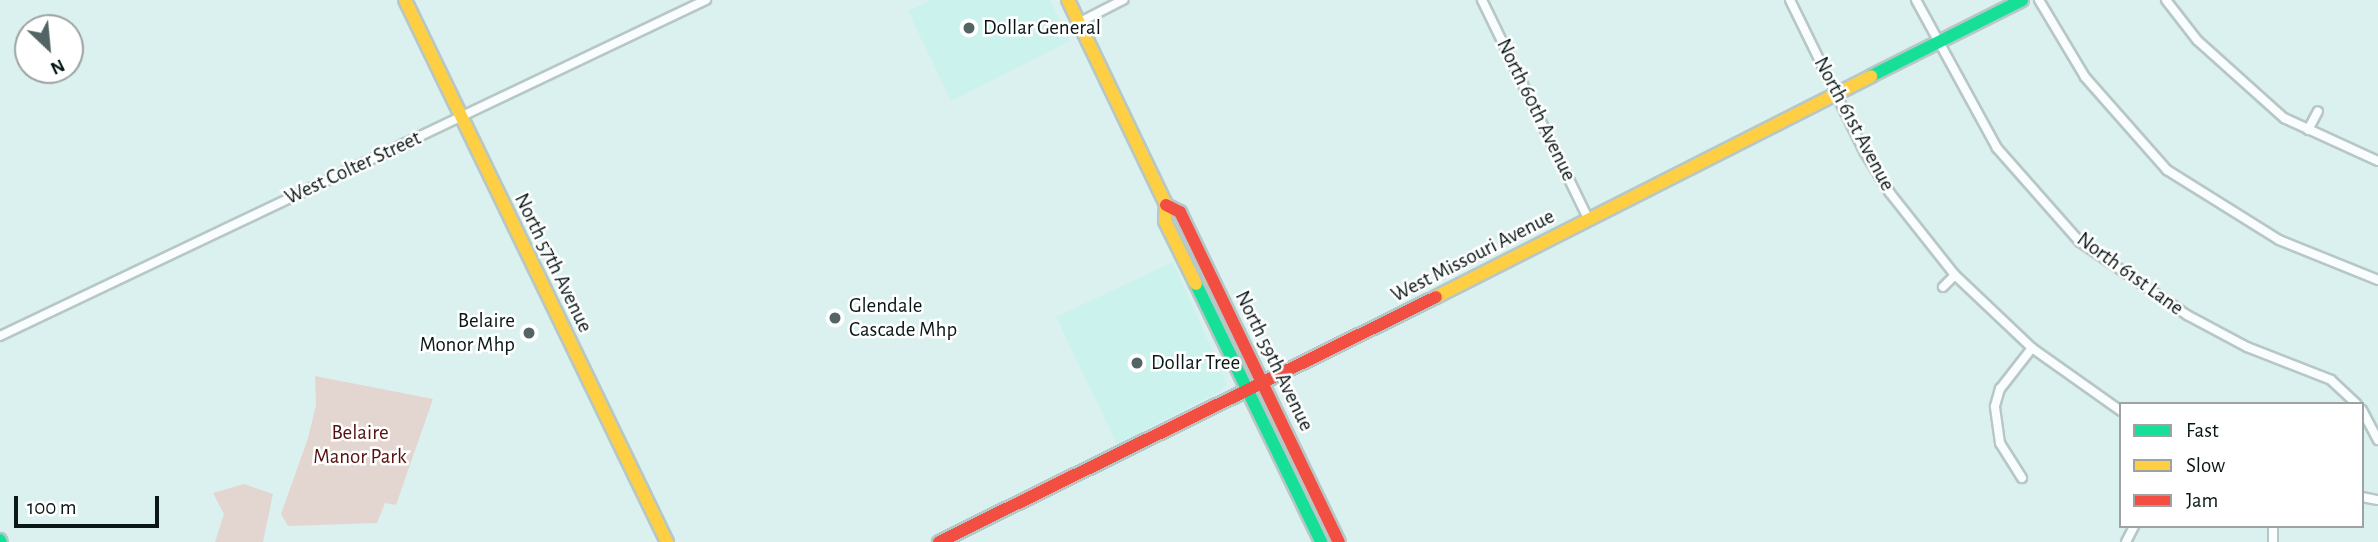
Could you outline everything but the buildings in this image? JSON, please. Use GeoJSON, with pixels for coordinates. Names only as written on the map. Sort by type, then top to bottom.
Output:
{"type":"FeatureCollection","features":[{"type":"Feature","properties":{"kind":"street","name":"North 57th Avenue"},"geometry":{"type":"LineString","coordinates":[[405,0],[667,542]]}},
{"type":"Feature","properties":{"kind":"street","name":"West Colter Street"},"geometry":{"type":"LineString","coordinates":[[0,337],[706,0]]}},
{"type":"Feature","properties":{"kind":"street","name":"North 59th Avenue"},"geometry":{"type":"LineString","coordinates":[[1068,0],[1166,205],[1165,221],[1321,542]]}},
{"type":"Feature","properties":{"kind":"street"},"geometry":{"type":"LineString","coordinates":[[1078,23],[1123,0]]}},
{"type":"Feature","properties":{"kind":"street","name":"North 60th Avenue"},"geometry":{"type":"LineString","coordinates":[[1482,0],[1589,220]]}},
{"type":"Feature","properties":{"kind":"street","name":"North 61st Avenue"},"geometry":{"type":"LineString","coordinates":[[1790,0],[1836,94],[1890,193],[1955,275],[2032,348],[2119,410]]}},
{"type":"Feature","properties":{"kind":"street","name":"North 61st Lane"},"geometry":{"type":"LineString","coordinates":[[1916,0],[1936,43],[1997,148],[2080,242],[2187,315],[2247,347],[2331,380],[2355,402]]}},
{"type":"Feature","properties":{"kind":"street","name":"West Missouri Avenue"},"geometry":{"type":"LineString","coordinates":[[939,542],[1263,385],[2022,0]]}},
{"type":"Feature","properties":{"kind":"street"},"geometry":{"type":"LineString","coordinates":[[2039,0],[2085,77],[2167,170],[2279,240],[2378,280]]}},
{"type":"Feature","properties":{"kind":"street"},"geometry":{"type":"LineString","coordinates":[[2166,0],[2224,67],[2284,118],[2378,161]]}},
{"type":"Feature","properties":{"kind":"street"},"geometry":{"type":"LineString","coordinates":[[2308,130],[2318,111]]}},
{"type":"Feature","properties":{"kind":"street","name":"North 59th Avenue"},"geometry":{"type":"LineString","coordinates":[[1166,205],[1180,212],[1339,542]]}},
{"type":"Feature","properties":{"kind":"street"},"geometry":{"type":"LineString","coordinates":[[1943,287],[1955,275]]}},
{"type":"Feature","properties":{"kind":"street"},"geometry":{"type":"LineString","coordinates":[[2022,478],[2000,443],[1994,406],[2000,389],[2032,348]]}},
{"type":"Feature","properties":{"kind":"street"},"geometry":{"type":"LineString","coordinates":[[2364,414],[2378,440]]}},
{"type":"Feature","properties":{"kind":"shaded area"},"geometry":{"type":"Polygon","coordinates":[[[931,0],[1050,0],[1070,41],[951,101],[908,11],[931,0]]]}},
{"type":"Feature","properties":{"kind":"shaded area"},"geometry":{"type":"Polygon","coordinates":[[[1173,262],[1227,383],[1221,391],[1117,444],[1056,317],[1173,262]]]}},
{"type":"Feature","properties":{"kind":"green space","name":"Belaire Manor Park"},"geometry":{"type":"Polygon","coordinates":[[[315,376],[433,399],[396,505],[385,503],[377,523],[288,526],[281,514],[308,438],[316,405],[315,376]]]}},
{"type":"Feature","properties":{"kind":"green space"},"geometry":{"type":"Polygon","coordinates":[[[244,484],[273,494],[263,542],[215,542],[224,514],[213,493],[244,484]]]}},
{"type":"Feature","properties":{"kind":"traffic: fast"},"geometry":{"type":"LineString","coordinates":[[1871,76],[2022,0]]}},
{"type":"Feature","properties":{"kind":"traffic: fast"},"geometry":{"type":"LineString","coordinates":[[1196,284],[1321,542]]}},
{"type":"Feature","properties":{"kind":"traffic: slow"},"geometry":{"type":"LineString","coordinates":[[405,0],[667,542]]}},
{"type":"Feature","properties":{"kind":"traffic: slow"},"geometry":{"type":"LineString","coordinates":[[1068,0],[1166,205],[1165,221],[1196,284]]}},
{"type":"Feature","properties":{"kind":"traffic: slow"},"geometry":{"type":"LineString","coordinates":[[1436,297],[1871,76]]}},
{"type":"Feature","properties":{"kind":"traffic: jam"},"geometry":{"type":"LineString","coordinates":[[1166,205],[1180,212],[1339,542]]}},
{"type":"Feature","properties":{"kind":"traffic: jam"},"geometry":{"type":"LineString","coordinates":[[939,542],[1436,297]]}},
{"type":"Feature","properties":{"kind":"place","name":"Dollar General"},"geometry":{"type":"Point","coordinates":[969,28]}},
{"type":"Feature","properties":{"kind":"place","name":"Glendale Cascade Mhp"},"geometry":{"type":"Point","coordinates":[835,318]}},
{"type":"Feature","properties":{"kind":"place","name":"Belaire Monor Mhp"},"geometry":{"type":"Point","coordinates":[529,333]}},
{"type":"Feature","properties":{"kind":"place","name":"Dollar Tree"},"geometry":{"type":"Point","coordinates":[1137,363]}}]}
